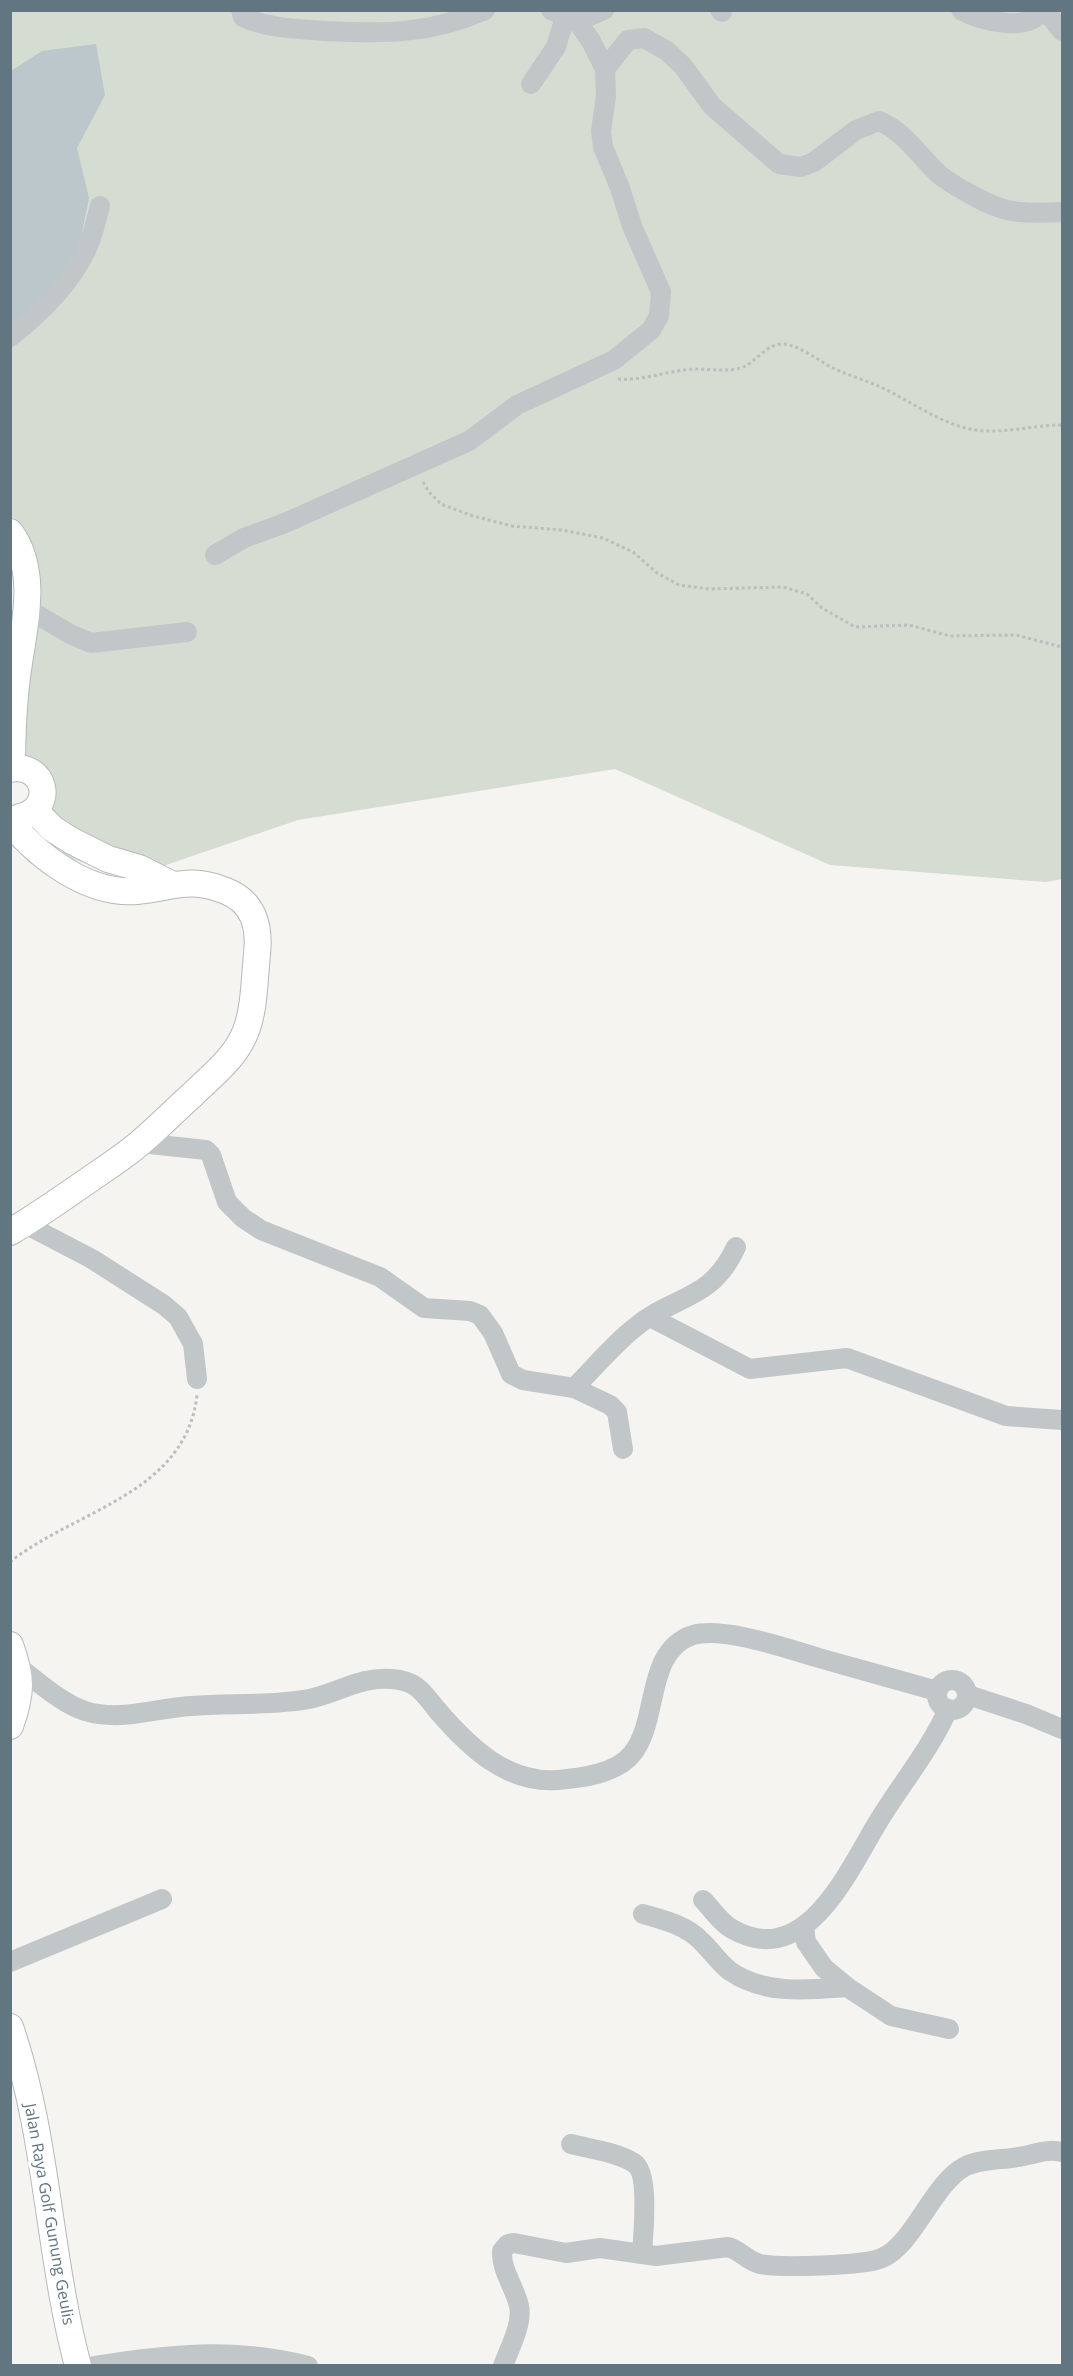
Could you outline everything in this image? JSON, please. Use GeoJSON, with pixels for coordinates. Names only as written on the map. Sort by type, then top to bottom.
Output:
{"type":"FeatureCollection","features":[{"type":"Feature","properties":{"kind":"main road"},"geometry":{"type":"LineString","coordinates":[[10,532],[18,544],[27,573],[26,608],[13,708],[11,769],[28,770],[40,781],[43,796],[23,813],[53,828],[72,842],[108,859],[139,868],[171,884]]}},
{"type":"Feature","properties":{"kind":"main road"},"geometry":{"type":"LineString","coordinates":[[10,822],[46,858],[83,880],[112,889],[137,891],[171,884],[208,885],[228,891],[243,902],[254,915],[258,927],[250,1010],[246,1031],[236,1049],[141,1143],[18,1228]]}},
{"type":"Feature","properties":{"kind":"main road"},"geometry":{"type":"LineString","coordinates":[[10,1726],[20,1694],[14,1656]]}},
{"type":"Feature","properties":{"kind":"main road","name":"Jalan Raya Golf Gunung Geulis"},"geometry":{"type":"LineString","coordinates":[[10,2027],[28,2088],[39,2138],[65,2310],[78,2366]]}},
{"type":"Feature","properties":{"kind":"street"},"geometry":{"type":"LineString","coordinates":[[241,10],[243,17],[250,20],[286,29],[393,33],[445,25],[485,10]]}},
{"type":"Feature","properties":{"kind":"street"},"geometry":{"type":"LineString","coordinates":[[564,16],[604,10]]}},
{"type":"Feature","properties":{"kind":"street"},"geometry":{"type":"LineString","coordinates":[[961,10],[974,18],[1026,23],[1039,16],[1044,10],[1062,31]]}},
{"type":"Feature","properties":{"kind":"street"},"geometry":{"type":"LineString","coordinates":[[215,555],[244,538],[285,523],[342,496],[415,467],[469,441],[517,405],[614,360],[651,330],[659,316],[660,286],[635,233],[603,147],[605,69],[591,41],[564,16]]}},
{"type":"Feature","properties":{"kind":"street"},"geometry":{"type":"LineString","coordinates":[[531,84],[556,46],[564,16]]}},
{"type":"Feature","properties":{"kind":"street"},"geometry":{"type":"LineString","coordinates":[[605,69],[628,40],[644,38],[677,59],[712,106],[779,164],[801,167],[814,162],[856,130],[879,121],[905,136],[941,175],[966,192],[1007,210],[1062,212]]}},
{"type":"Feature","properties":{"kind":"street"},"geometry":{"type":"LineString","coordinates":[[10,337],[50,302],[80,261],[89,243],[100,206]]}},
{"type":"Feature","properties":{"kind":"street"},"geometry":{"type":"LineString","coordinates":[[26,608],[70,634],[91,643],[187,632]]}},
{"type":"Feature","properties":{"kind":"street"},"geometry":{"type":"LineString","coordinates":[[141,1143],[206,1150],[211,1155],[227,1202],[243,1218],[261,1230],[380,1277],[424,1308],[470,1311],[480,1315],[493,1333],[511,1374],[523,1380],[574,1388],[610,1405],[617,1412],[623,1449]]}},
{"type":"Feature","properties":{"kind":"street"},"geometry":{"type":"LineString","coordinates":[[18,1228],[92,1259],[164,1305],[178,1317],[193,1344],[197,1379]]}},
{"type":"Feature","properties":{"kind":"street"},"geometry":{"type":"LineString","coordinates":[[574,1388],[633,1329],[664,1308],[696,1294],[722,1273],[736,1246]]}},
{"type":"Feature","properties":{"kind":"street"},"geometry":{"type":"LineString","coordinates":[[650,1317],[750,1369],[847,1358],[1006,1416],[1062,1420]]}},
{"type":"Feature","properties":{"kind":"street"},"geometry":{"type":"LineString","coordinates":[[14,1656],[70,1703],[97,1714],[133,1715],[190,1706],[280,1703],[312,1698],[369,1680],[392,1679],[410,1683],[424,1691],[438,1710],[477,1750],[511,1774],[531,1780],[557,1780],[590,1775],[614,1768],[632,1754],[644,1728],[667,1653],[676,1642],[696,1634],[721,1634],[761,1642],[937,1690]]}},
{"type":"Feature","properties":{"kind":"street"},"geometry":{"type":"LineString","coordinates":[[968,1695],[963,1706],[948,1709],[939,1702],[937,1690],[944,1681],[956,1680],[963,1684],[968,1695],[1026,1714],[1062,1729]]}},
{"type":"Feature","properties":{"kind":"street"},"geometry":{"type":"LineString","coordinates":[[703,1900],[730,1928],[749,1936],[777,1938],[791,1935],[804,1927],[826,1904],[843,1881],[932,1739],[948,1709]]}},
{"type":"Feature","properties":{"kind":"street"},"geometry":{"type":"LineString","coordinates":[[10,1962],[162,1899]]}},
{"type":"Feature","properties":{"kind":"street"},"geometry":{"type":"LineString","coordinates":[[643,1914],[674,1923],[699,1938],[729,1970],[748,1981],[780,1989],[847,1987]]}},
{"type":"Feature","properties":{"kind":"street"},"geometry":{"type":"LineString","coordinates":[[804,1927],[806,1942],[824,1968],[847,1987],[891,2016],[949,2029]]}},
{"type":"Feature","properties":{"kind":"street"},"geometry":{"type":"LineString","coordinates":[[571,2144],[617,2157],[638,2168],[643,2184],[642,2254]]}},
{"type":"Feature","properties":{"kind":"street"},"geometry":{"type":"LineString","coordinates":[[503,2366],[519,2317],[519,2306],[503,2265],[502,2251],[505,2246],[514,2243],[566,2253],[600,2248],[656,2256],[728,2247],[759,2264],[780,2266],[873,2262],[893,2253],[935,2197],[964,2167],[1046,2151],[1062,2152]]}},
{"type":"Feature","properties":{"kind":"street"},"geometry":{"type":"LineString","coordinates":[[94,2366],[155,2356],[231,2353],[308,2366]]}},
{"type":"Feature","properties":{"kind":"path"},"geometry":{"type":"LineString","coordinates":[[594,369],[619,379],[634,380],[664,372],[741,368],[774,345],[785,344],[963,428],[995,430],[1062,425]]}},
{"type":"Feature","properties":{"kind":"path"},"geometry":{"type":"LineString","coordinates":[[415,467],[429,492],[441,504],[473,516],[512,526],[562,530],[603,538],[633,552],[657,573],[679,585],[709,589],[783,587],[807,594],[822,608],[855,627],[909,625],[950,636],[1016,635],[1062,647]]}},
{"type":"Feature","properties":{"kind":"path"},"geometry":{"type":"LineString","coordinates":[[10,1562],[52,1535],[118,1500],[142,1484],[176,1454],[189,1429],[196,1403],[197,1379]]}},
{"type":"Feature","properties":{"kind":"shaded area"},"geometry":{"type":"Polygon","coordinates":[[[11,11],[1062,11],[1062,879],[1046,882],[830,865],[615,769],[298,820],[128,878],[64,856],[23,756],[28,563],[11,552],[11,11]]]}},
{"type":"Feature","properties":{"kind":"shaded area"},"geometry":{"type":"Polygon","coordinates":[[[96,44],[105,95],[77,148],[89,198],[77,257],[11,332],[11,71],[42,51],[96,44]]]}}]}
